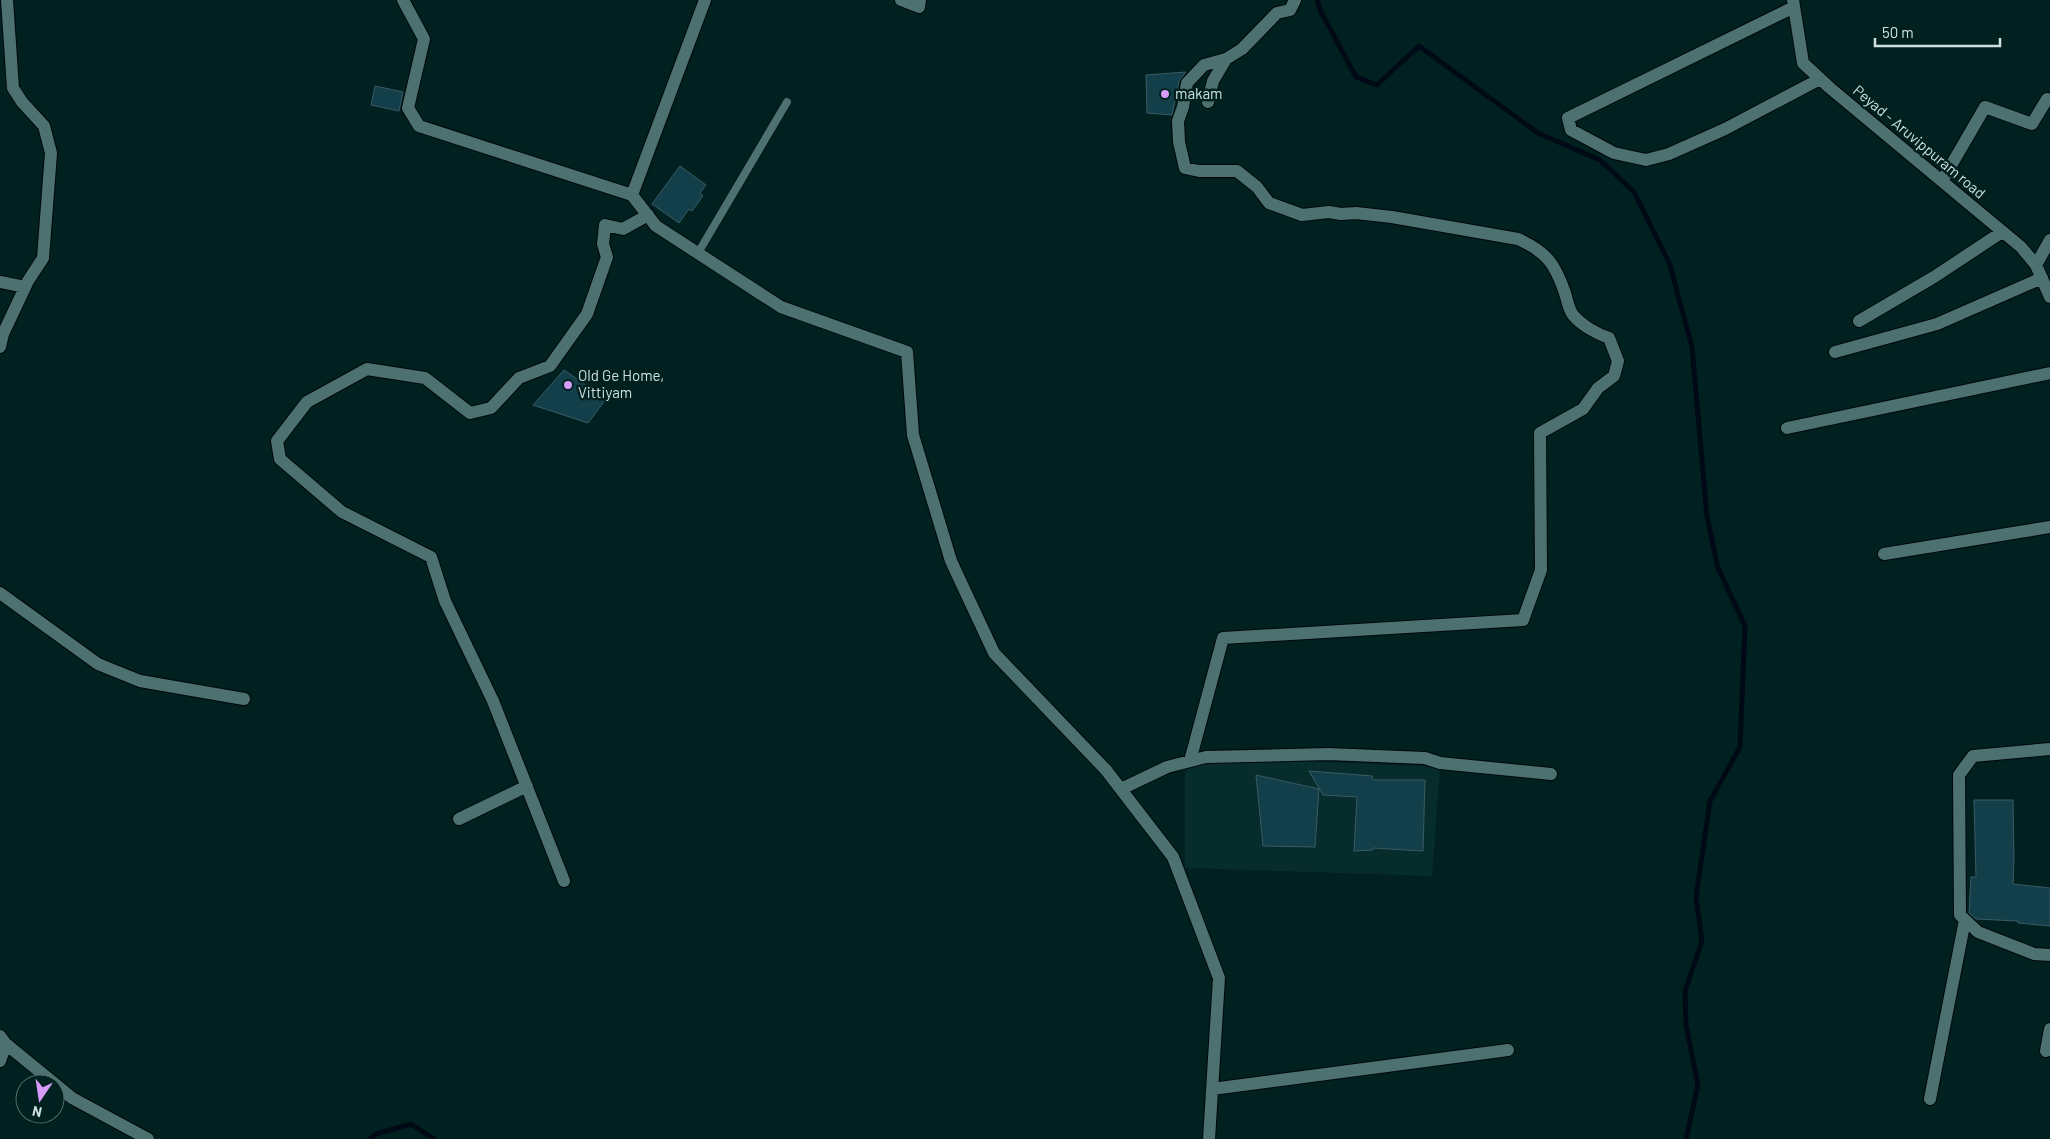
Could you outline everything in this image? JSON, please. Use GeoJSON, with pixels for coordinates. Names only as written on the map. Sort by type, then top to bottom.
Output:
{"type":"FeatureCollection","features":[{"type":"Feature","properties":{"kind":"street"},"geometry":{"type":"LineString","coordinates":[[0,347],[3,334],[25,287],[43,258],[51,153],[44,126],[22,102],[13,88],[7,0]]}},
{"type":"Feature","properties":{"kind":"street"},"geometry":{"type":"LineString","coordinates":[[403,0],[424,39],[408,108],[419,126],[632,195],[656,226],[781,307],[907,352],[913,435],[951,561],[994,653],[1106,770],[1174,857],[1219,978],[1209,1139]]}},
{"type":"Feature","properties":{"kind":"street"},"geometry":{"type":"LineString","coordinates":[[632,195],[705,0]]}},
{"type":"Feature","properties":{"kind":"street"},"geometry":{"type":"LineString","coordinates":[[901,0],[919,7],[920,0]]}},
{"type":"Feature","properties":{"kind":"street"},"geometry":{"type":"LineString","coordinates":[[1190,761],[1223,638],[1523,620],[1541,570],[1540,433],[1583,409],[1598,388],[1614,376],[1618,361],[1609,338],[1599,334],[1572,315],[1558,274],[1550,262],[1538,248],[1518,239],[1392,216],[1330,212],[1302,215],[1270,202],[1257,187],[1237,171],[1199,171],[1185,168],[1179,142],[1178,121],[1183,107],[1187,83],[1204,66],[1226,59],[1253,40],[1277,13],[1290,10],[1295,0]]}},
{"type":"Feature","properties":{"kind":"street"},"geometry":{"type":"LineString","coordinates":[[1793,4],[1568,118],[1571,130],[1614,153],[1646,160],[1670,154],[1725,129],[1820,79]]}},
{"type":"Feature","properties":{"kind":"street","name":"Peyad - Aruvippuram road"},"geometry":{"type":"LineString","coordinates":[[1793,4],[1803,63],[2021,247],[2036,265],[2050,296]]}},
{"type":"Feature","properties":{"kind":"street"},"geometry":{"type":"LineString","coordinates":[[1208,102],[1213,81],[1226,59]]}},
{"type":"Feature","properties":{"kind":"street"},"geometry":{"type":"LineString","coordinates":[[1942,181],[1985,107],[2032,124],[2047,99],[2050,100]]}},
{"type":"Feature","properties":{"kind":"street"},"geometry":{"type":"LineString","coordinates":[[564,880],[493,701],[445,601],[431,557],[342,512],[280,459],[276,441],[307,402],[367,369],[425,378],[470,413],[490,408],[519,378],[550,366],[587,314],[607,257],[603,244],[605,225],[623,229],[648,215]]}},
{"type":"Feature","properties":{"kind":"street"},"geometry":{"type":"LineString","coordinates":[[1858,321],[1934,278],[2002,232]]}},
{"type":"Feature","properties":{"kind":"street"},"geometry":{"type":"LineString","coordinates":[[2036,265],[2050,240]]}},
{"type":"Feature","properties":{"kind":"street"},"geometry":{"type":"LineString","coordinates":[[1834,352],[1937,324],[2042,278]]}},
{"type":"Feature","properties":{"kind":"street"},"geometry":{"type":"LineString","coordinates":[[0,282],[25,287]]}},
{"type":"Feature","properties":{"kind":"street"},"geometry":{"type":"LineString","coordinates":[[1787,428],[2050,373]]}},
{"type":"Feature","properties":{"kind":"street"},"geometry":{"type":"LineString","coordinates":[[1884,554],[2050,527]]}},
{"type":"Feature","properties":{"kind":"street"},"geometry":{"type":"LineString","coordinates":[[0,593],[98,664],[140,681],[244,698]]}},
{"type":"Feature","properties":{"kind":"street"},"geometry":{"type":"LineString","coordinates":[[2050,749],[1972,756],[1959,775],[1960,915],[1978,932],[2034,954],[2050,955]]}},
{"type":"Feature","properties":{"kind":"street"},"geometry":{"type":"LineString","coordinates":[[1121,789],[1167,767],[1206,757],[1328,754],[1425,758],[1440,763],[1551,774]]}},
{"type":"Feature","properties":{"kind":"street"},"geometry":{"type":"LineString","coordinates":[[459,819],[527,786]]}},
{"type":"Feature","properties":{"kind":"street"},"geometry":{"type":"LineString","coordinates":[[1930,1099],[1965,920]]}},
{"type":"Feature","properties":{"kind":"street"},"geometry":{"type":"LineString","coordinates":[[2046,1051],[2050,1029]]}},
{"type":"Feature","properties":{"kind":"street"},"geometry":{"type":"LineString","coordinates":[[0,1061],[3,1040]]}},
{"type":"Feature","properties":{"kind":"street"},"geometry":{"type":"LineString","coordinates":[[3,1040],[72,1098],[148,1139]]}},
{"type":"Feature","properties":{"kind":"street"},"geometry":{"type":"LineString","coordinates":[[1212,1089],[1508,1050]]}},
{"type":"Feature","properties":{"kind":"lane"},"geometry":{"type":"LineString","coordinates":[[698,253],[787,102]]}},
{"type":"Feature","properties":{"kind":"shaded area"},"geometry":{"type":"Polygon","coordinates":[[[1185,756],[1440,767],[1432,876],[1185,868],[1185,756]]]}},
{"type":"Feature","properties":{"kind":"building","name":"makam"},"geometry":{"type":"Polygon","coordinates":[[[1186,72],[1179,81],[1172,115],[1147,113],[1146,75],[1186,72]]]}},
{"type":"Feature","properties":{"kind":"building"},"geometry":{"type":"Polygon","coordinates":[[[375,86],[403,92],[399,111],[371,105],[375,86]]]}},
{"type":"Feature","properties":{"kind":"building"},"geometry":{"type":"Polygon","coordinates":[[[680,166],[706,185],[700,193],[703,196],[692,211],[689,209],[679,223],[652,204],[680,166]]]}},
{"type":"Feature","properties":{"kind":"building","name":"Old Ge Home, Vittiyam"},"geometry":{"type":"Polygon","coordinates":[[[564,370],[606,399],[588,423],[533,405],[564,370]]]}},
{"type":"Feature","properties":{"kind":"building"},"geometry":{"type":"Polygon","coordinates":[[[1309,771],[1372,776],[1373,780],[1425,780],[1423,851],[1373,848],[1373,850],[1354,851],[1357,797],[1323,795],[1309,771]]]}},
{"type":"Feature","properties":{"kind":"building"},"geometry":{"type":"Polygon","coordinates":[[[1256,775],[1319,789],[1315,847],[1263,846],[1256,775]]]}},
{"type":"Feature","properties":{"kind":"building"},"geometry":{"type":"Polygon","coordinates":[[[1974,800],[2013,800],[2013,884],[2050,888],[2050,926],[2018,923],[2018,921],[1976,919],[1969,913],[1971,877],[1976,877],[1974,800]]]}},
{"type":"Feature","properties":{"kind":"waterway"},"geometry":{"type":"LineString","coordinates":[[1317,0],[1321,12],[1356,77],[1377,85],[1419,46],[1538,133],[1600,160],[1634,192],[1670,265],[1692,347],[1707,517],[1718,568],[1745,626],[1740,747],[1710,801],[1696,897],[1702,941],[1685,991],[1686,1025],[1698,1085],[1686,1139]]}},
{"type":"Feature","properties":{"kind":"waterway"},"geometry":{"type":"LineString","coordinates":[[370,1139],[376,1134],[411,1124],[434,1139]]}},
{"type":"Feature","properties":{"kind":"place","name":"makam"},"geometry":{"type":"Point","coordinates":[1165,94]}},
{"type":"Feature","properties":{"kind":"place","name":"Old Ge Home, Vittiyam"},"geometry":{"type":"Point","coordinates":[568,385]}}]}
